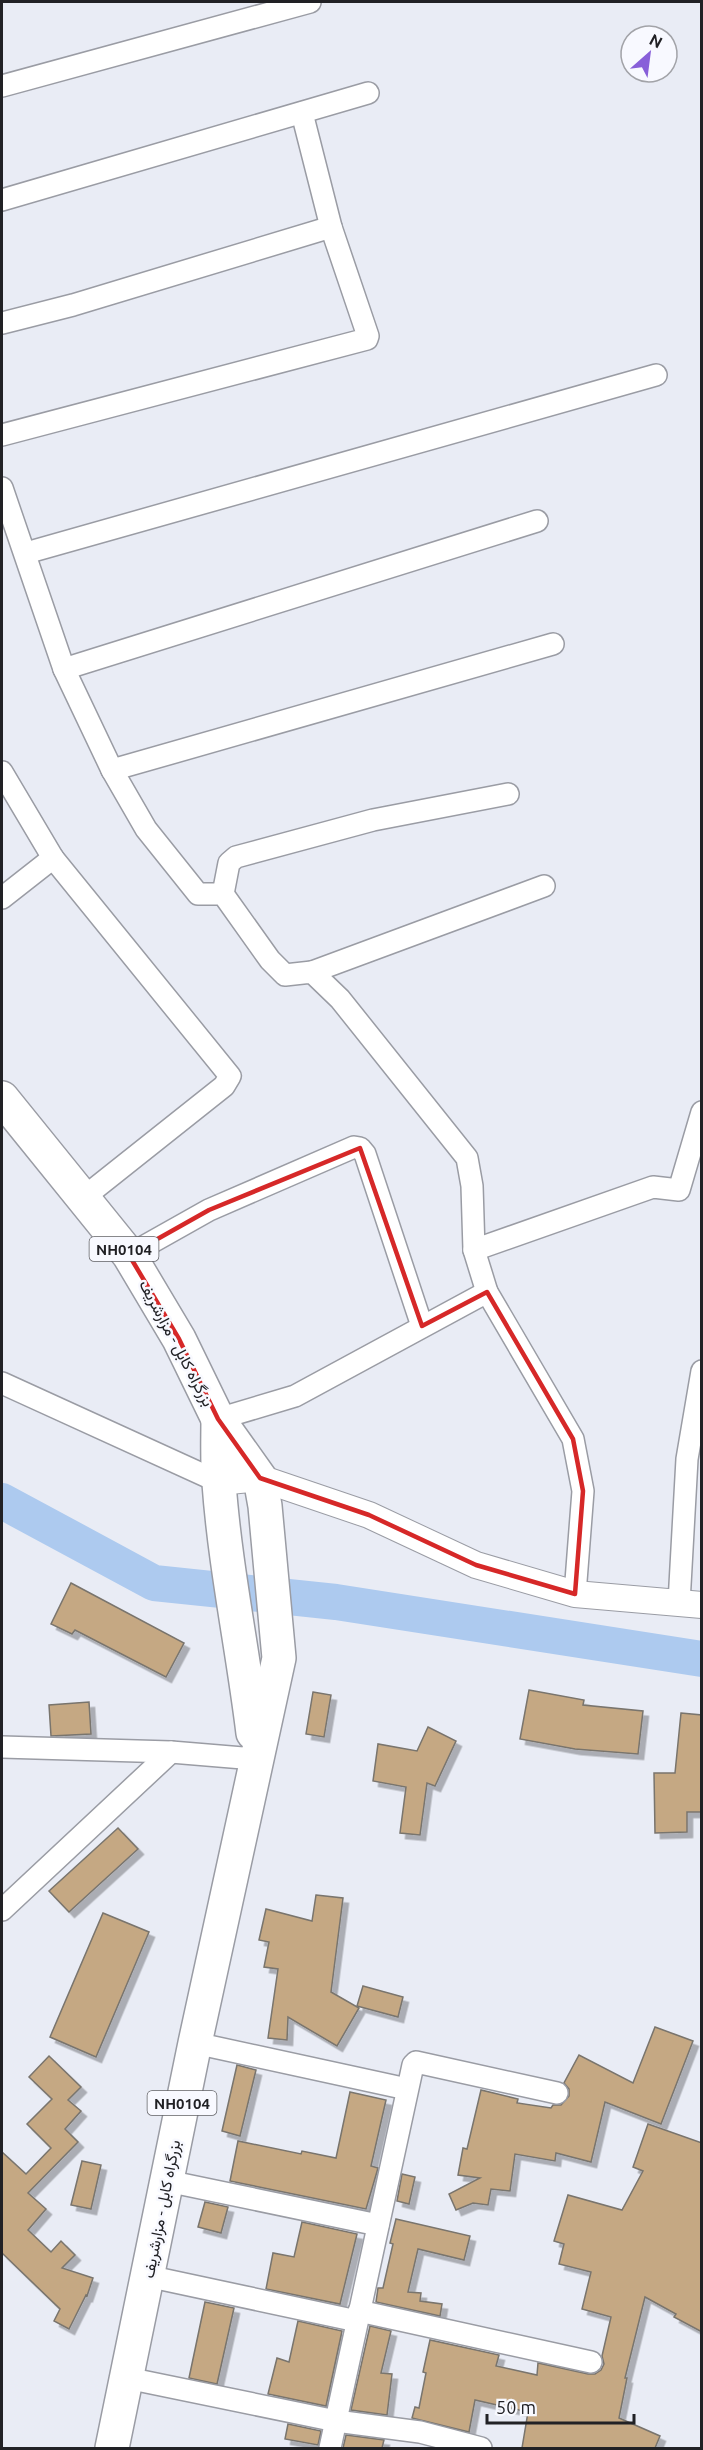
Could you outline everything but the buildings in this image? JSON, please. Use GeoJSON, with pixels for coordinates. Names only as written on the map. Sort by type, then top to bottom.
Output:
{"type":"FeatureCollection","features":[{"type":"Feature","properties":{"kind":"highway","name":"بزرگراه کابل - مزارشریف"},"geometry":{"type":"LineString","coordinates":[[2,1098],[129,1255],[179,1339],[218,1419],[263,1492],[279,1658],[255,1759],[112,2448]]}},
{"type":"Feature","properties":{"kind":"highway","name":"بزرگراه کابل - مزارشریف"},"geometry":{"type":"LineString","coordinates":[[218,1419],[219,1482],[224,1530],[244,1660],[255,1759]]}},
{"type":"Feature","properties":{"kind":"street"},"geometry":{"type":"LineString","coordinates":[[2,86],[310,2]]}},
{"type":"Feature","properties":{"kind":"street"},"geometry":{"type":"LineString","coordinates":[[2,200],[369,93]]}},
{"type":"Feature","properties":{"kind":"street"},"geometry":{"type":"LineString","coordinates":[[2,435],[364,341],[368,336],[331,227],[302,113]]}},
{"type":"Feature","properties":{"kind":"street"},"geometry":{"type":"LineString","coordinates":[[2,323],[73,305],[331,227]]}},
{"type":"Feature","properties":{"kind":"street"},"geometry":{"type":"LineString","coordinates":[[26,553],[656,375]]}},
{"type":"Feature","properties":{"kind":"street"},"geometry":{"type":"LineString","coordinates":[[2,488],[64,669],[112,770],[146,830],[198,894],[223,894]]}},
{"type":"Feature","properties":{"kind":"street"},"geometry":{"type":"LineString","coordinates":[[64,669],[537,521]]}},
{"type":"Feature","properties":{"kind":"street"},"geometry":{"type":"LineString","coordinates":[[112,770],[553,644]]}},
{"type":"Feature","properties":{"kind":"street"},"geometry":{"type":"LineString","coordinates":[[2,772],[53,858],[230,1076],[224,1086],[83,1198]]}},
{"type":"Feature","properties":{"kind":"street"},"geometry":{"type":"LineString","coordinates":[[508,794],[373,820],[236,857],[229,863],[223,894],[270,960],[285,975],[312,972],[544,886]]}},
{"type":"Feature","properties":{"kind":"street"},"geometry":{"type":"LineString","coordinates":[[2,898],[53,858]]}},
{"type":"Feature","properties":{"kind":"street"},"geometry":{"type":"LineString","coordinates":[[312,972],[340,999],[467,1158],[472,1186],[474,1250],[487,1292],[573,1439],[583,1491],[576,1594]]}},
{"type":"Feature","properties":{"kind":"street"},"geometry":{"type":"LineString","coordinates":[[474,1250],[653,1187],[679,1190],[702,1112]]}},
{"type":"Feature","properties":{"kind":"street"},"geometry":{"type":"LineString","coordinates":[[129,1255],[209,1210],[354,1147],[360,1148],[365,1154],[422,1326]]}},
{"type":"Feature","properties":{"kind":"street"},"geometry":{"type":"LineString","coordinates":[[218,1419],[295,1396],[487,1292]]}},
{"type":"Feature","properties":{"kind":"street"},"geometry":{"type":"LineString","coordinates":[[2,1383],[219,1482],[369,1515],[476,1565],[576,1594],[690,1604],[687,1459],[702,1371]]}},
{"type":"Feature","properties":{"kind":"street"},"geometry":{"type":"LineString","coordinates":[[2,1748],[171,1752],[255,1759]]}},
{"type":"Feature","properties":{"kind":"street"},"geometry":{"type":"LineString","coordinates":[[2,1910],[171,1752]]}},
{"type":"Feature","properties":{"kind":"street"},"geometry":{"type":"LineString","coordinates":[[195,2043],[407,2089]]}},
{"type":"Feature","properties":{"kind":"street"},"geometry":{"type":"LineString","coordinates":[[330,2448],[413,2065],[416,2062],[557,2093]]}},
{"type":"Feature","properties":{"kind":"street"},"geometry":{"type":"LineString","coordinates":[[167,2181],[378,2225]]}},
{"type":"Feature","properties":{"kind":"street"},"geometry":{"type":"LineString","coordinates":[[147,2276],[591,2362]]}},
{"type":"Feature","properties":{"kind":"street"},"geometry":{"type":"LineString","coordinates":[[127,2378],[336,2421],[420,2432],[481,2448]]}},
{"type":"Feature","properties":{"kind":"highlighted area"},"geometry":{"type":"Polygon","coordinates":[[[360,1148],[422,1326],[487,1292],[573,1439],[583,1491],[575,1594],[476,1565],[369,1515],[260,1478],[218,1419],[179,1339],[129,1255],[209,1210],[360,1148]]]}},
{"type":"Feature","properties":{"kind":"waterway"},"geometry":{"type":"LineString","coordinates":[[2,1501],[154,1583],[336,1602],[702,1659]]}}]}
